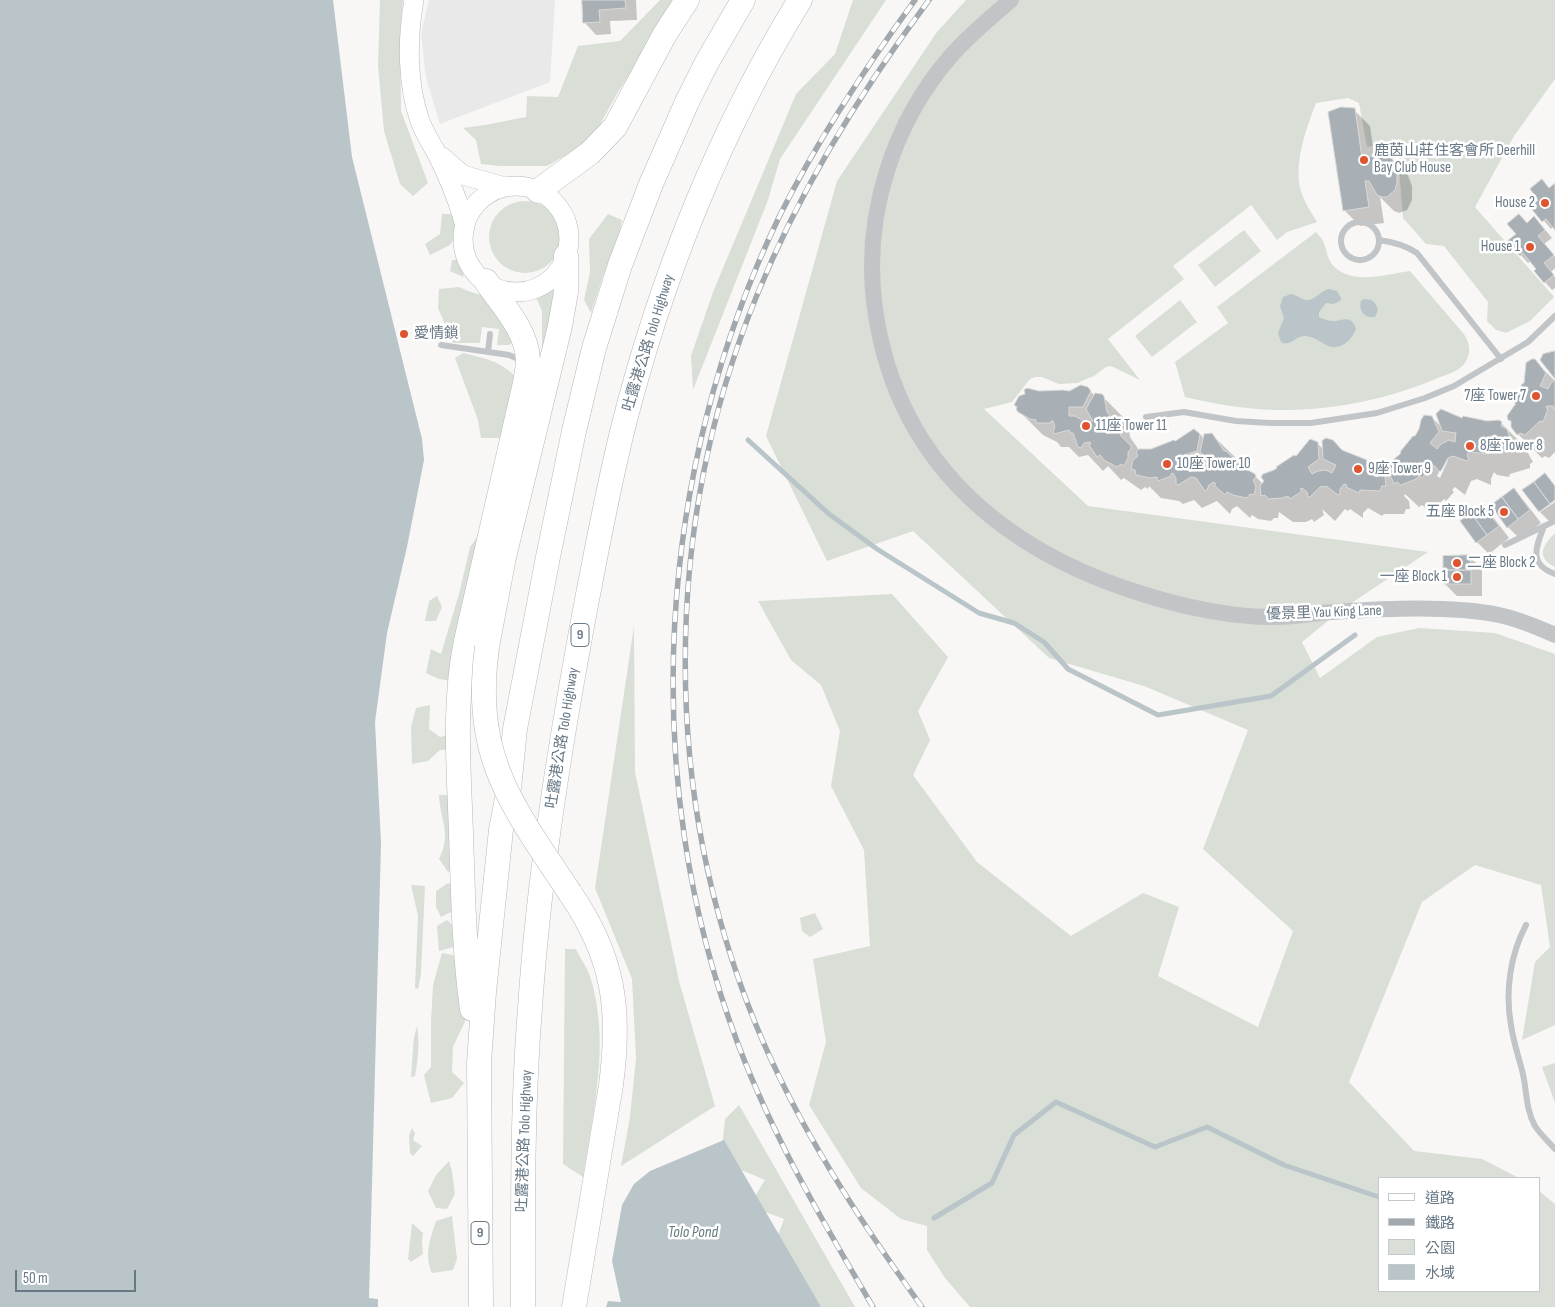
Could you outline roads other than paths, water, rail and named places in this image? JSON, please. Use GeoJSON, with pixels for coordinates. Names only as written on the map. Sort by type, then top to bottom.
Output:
{"type":"FeatureCollection","features":[{"type":"Feature","properties":{"kind":"highway"},"geometry":{"type":"LineString","coordinates":[[538,191],[590,154],[615,127],[662,40],[687,0]]}},
{"type":"Feature","properties":{"kind":"highway","name":"9"},"geometry":{"type":"LineString","coordinates":[[481,1307],[479,1063],[484,992],[501,830],[509,788],[515,729],[563,482],[594,348],[620,265],[658,167],[706,64],[743,0]]}},
{"type":"Feature","properties":{"kind":"highway","name":"吐露港公路 Tolo Highway"},"geometry":{"type":"LineString","coordinates":[[523,1307],[522,1163],[534,948],[563,725],[600,532],[623,428],[646,346],[677,255],[706,183],[743,102],[783,27],[800,0]]}},
{"type":"Feature","properties":{"kind":"highway"},"geometry":{"type":"LineString","coordinates":[[566,256],[566,292],[560,326],[504,556],[487,647],[483,677],[483,702],[486,734],[505,791],[590,925],[604,958],[612,988],[616,1020],[615,1052],[574,1307]]}},
{"type":"Feature","properties":{"kind":"highway"},"geometry":{"type":"LineString","coordinates":[[479,1063],[470,995],[463,878],[458,756],[461,675],[466,640],[528,365],[527,350],[517,325],[486,281]]}},
{"type":"Feature","properties":{"kind":"main road"},"geometry":{"type":"LineString","coordinates":[[414,0],[410,54],[412,90],[421,122],[457,196],[465,227]]}},
{"type":"Feature","properties":{"kind":"main road"},"geometry":{"type":"LineString","coordinates":[[435,151],[463,175],[504,187]]}},
{"type":"Feature","properties":{"kind":"main road"},"geometry":{"type":"LineString","coordinates":[[518,186],[538,191],[555,204],[565,217],[569,234],[566,256],[561,268],[550,280],[526,291],[511,291],[497,288],[486,281],[473,268],[465,251],[463,239],[465,227],[472,209],[479,201],[495,190],[504,187],[518,186]]}},
{"type":"Feature","properties":{"kind":"street","name":"優景里 Yau King Lane"},"geometry":{"type":"LineString","coordinates":[[1011,0],[973,32],[951,56],[921,96],[903,129],[889,163],[881,191],[875,224],[872,253],[872,287],[877,324],[886,362],[901,402],[919,436],[940,466],[958,487],[989,516],[1021,539],[1088,575],[1168,602],[1212,610],[1278,617],[1331,612],[1457,610],[1499,615],[1530,624],[1555,635]]}},
{"type":"Feature","properties":{"kind":"lane"},"geometry":{"type":"LineString","coordinates":[[1356,222],[1369,224],[1374,228],[1379,240],[1375,253],[1364,260],[1357,260],[1345,254],[1340,241],[1345,229],[1356,222]]}},
{"type":"Feature","properties":{"kind":"lane"},"geometry":{"type":"LineString","coordinates":[[1379,240],[1406,246],[1418,253],[1501,359]]}},
{"type":"Feature","properties":{"kind":"lane"},"geometry":{"type":"LineString","coordinates":[[1146,417],[1184,412],[1270,423],[1310,423],[1377,413],[1425,398],[1454,386],[1528,342],[1555,316]]}},
{"type":"Feature","properties":{"kind":"lane"},"geometry":{"type":"LineString","coordinates":[[488,352],[490,334]]}},
{"type":"Feature","properties":{"kind":"lane"},"geometry":{"type":"LineString","coordinates":[[440,345],[513,356],[528,365]]}},
{"type":"Feature","properties":{"kind":"lane"},"geometry":{"type":"LineString","coordinates":[[1505,545],[1555,521]]}},
{"type":"Feature","properties":{"kind":"lane"},"geometry":{"type":"LineString","coordinates":[[1544,526],[1536,547],[1536,555],[1539,563],[1555,574]]}},
{"type":"Feature","properties":{"kind":"lane"},"geometry":{"type":"LineString","coordinates":[[1526,924],[1519,939],[1511,968],[1508,990],[1509,1012],[1523,1072],[1529,1112],[1537,1129],[1553,1146]]}},
{"type":"Feature","properties":{"kind":"water"},"geometry":{"type":"Polygon","coordinates":[[[0,0],[333,0],[352,157],[422,439],[424,460],[407,547],[387,633],[375,722],[381,843],[369,1298],[378,1299],[378,1307],[0,1307],[0,0]]]}},
{"type":"Feature","properties":{"kind":"water"},"geometry":{"type":"Polygon","coordinates":[[[1329,289],[1337,291],[1341,298],[1340,301],[1333,304],[1326,303],[1319,312],[1319,317],[1332,321],[1350,320],[1356,329],[1347,342],[1341,346],[1330,347],[1311,337],[1302,336],[1288,343],[1281,342],[1278,333],[1284,318],[1280,306],[1283,297],[1291,294],[1309,300],[1329,289]]]}},
{"type":"Feature","properties":{"kind":"water"},"geometry":{"type":"Polygon","coordinates":[[[1364,299],[1375,303],[1378,310],[1375,317],[1368,317],[1361,311],[1360,304],[1364,299]]]}},
{"type":"Feature","properties":{"kind":"water","name":"Tolo Pond"},"geometry":{"type":"Polygon","coordinates":[[[724,1140],[821,1307],[606,1307],[608,1301],[621,1302],[612,1261],[622,1205],[634,1184],[650,1171],[724,1140]]]}},
{"type":"Feature","properties":{"kind":"waterway"},"geometry":{"type":"LineString","coordinates":[[748,440],[829,514],[877,549],[979,613],[1014,623],[1044,642],[1068,669],[1158,715],[1271,696],[1355,635]]}},
{"type":"Feature","properties":{"kind":"waterway"},"geometry":{"type":"LineString","coordinates":[[934,1218],[992,1183],[1014,1135],[1056,1102],[1155,1147],[1207,1127],[1284,1165],[1378,1197]]}},
{"type":"Feature","properties":{"kind":"railway"},"geometry":{"type":"LineString","coordinates":[[873,1307],[800,1178],[767,1112],[738,1044],[706,942],[685,838],[674,732],[675,625],[686,519],[707,415],[738,313],[780,215],[810,159],[860,78],[915,0]]}},
{"type":"Feature","properties":{"kind":"railway"},"geometry":{"type":"LineString","coordinates":[[922,1307],[852,1206],[810,1136],[756,1025],[725,937],[703,846],[690,753],[685,660],[690,567],[703,474],[726,383],[757,295],[792,217],[812,179],[856,105],[929,0]]}},
{"type":"Feature","properties":{"kind":"place","name":"鹿茵山莊住客會所 Deerhill Bay Club House"},"geometry":{"type":"Point","coordinates":[1364,160]}},
{"type":"Feature","properties":{"kind":"place","name":"House 2"},"geometry":{"type":"Point","coordinates":[1545,203]}},
{"type":"Feature","properties":{"kind":"place","name":"House 1"},"geometry":{"type":"Point","coordinates":[1530,247]}},
{"type":"Feature","properties":{"kind":"place","name":"愛情鎖"},"geometry":{"type":"Point","coordinates":[404,334]}},
{"type":"Feature","properties":{"kind":"place","name":"7座 Tower 7"},"geometry":{"type":"Point","coordinates":[1536,396]}},
{"type":"Feature","properties":{"kind":"place","name":"11座 Tower 11"},"geometry":{"type":"Point","coordinates":[1086,426]}},
{"type":"Feature","properties":{"kind":"place","name":"8座 Tower 8"},"geometry":{"type":"Point","coordinates":[1470,446]}},
{"type":"Feature","properties":{"kind":"place","name":"10座 Tower 10"},"geometry":{"type":"Point","coordinates":[1167,464]}},
{"type":"Feature","properties":{"kind":"place","name":"9座 Tower 9"},"geometry":{"type":"Point","coordinates":[1358,469]}},
{"type":"Feature","properties":{"kind":"place","name":"五座 Block 5"},"geometry":{"type":"Point","coordinates":[1504,512]}},
{"type":"Feature","properties":{"kind":"place","name":"二座 Block 2"},"geometry":{"type":"Point","coordinates":[1457,563]}},
{"type":"Feature","properties":{"kind":"place","name":"一座 Block 1"},"geometry":{"type":"Point","coordinates":[1457,577]}}]}
